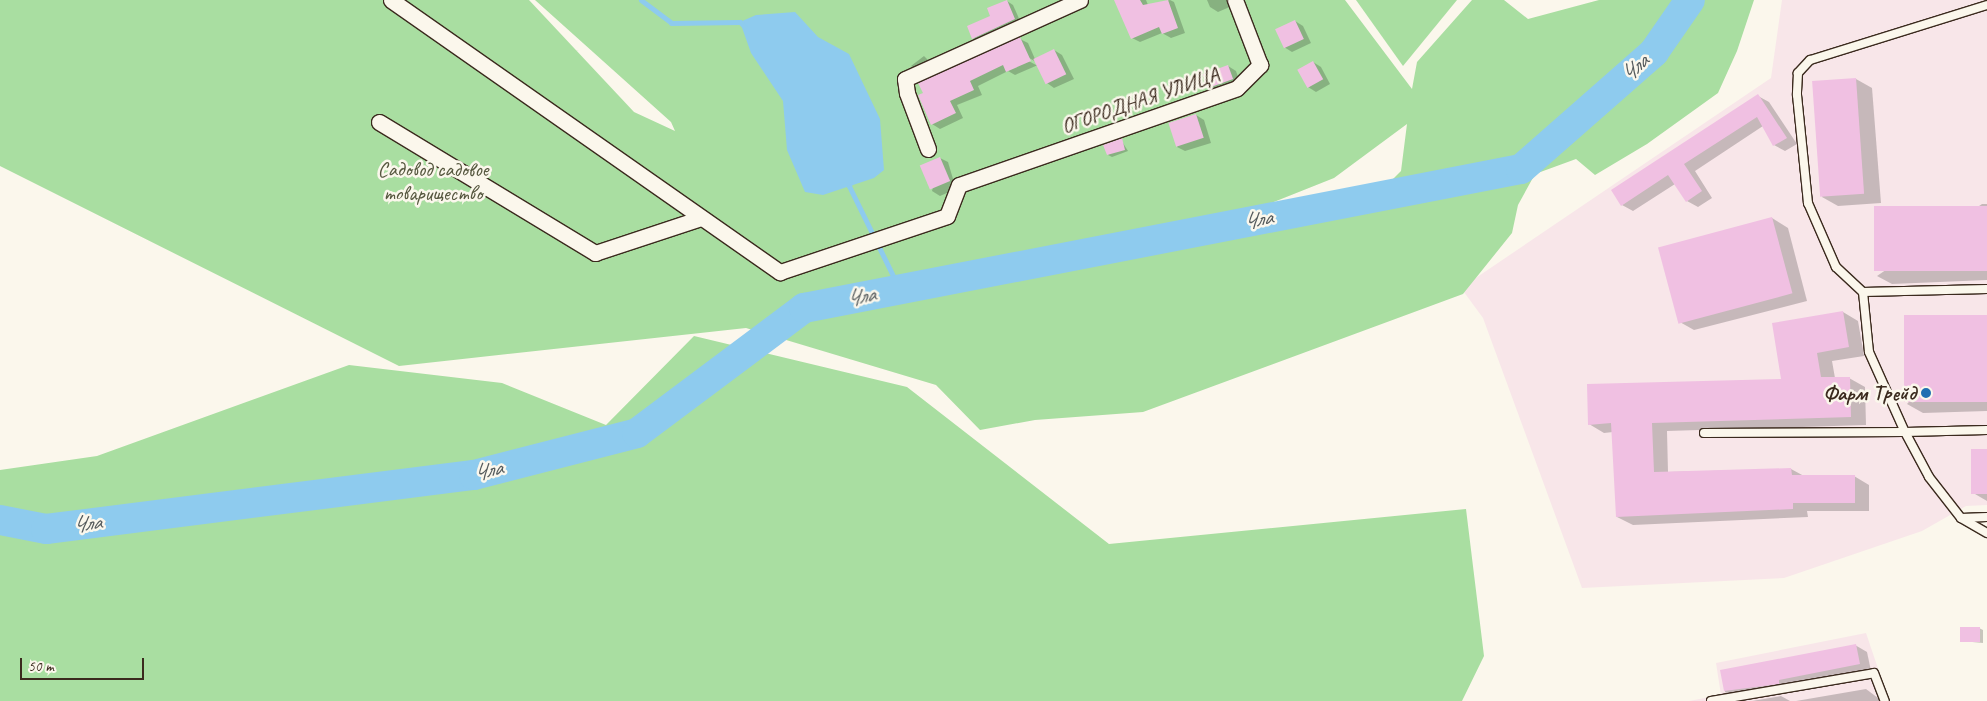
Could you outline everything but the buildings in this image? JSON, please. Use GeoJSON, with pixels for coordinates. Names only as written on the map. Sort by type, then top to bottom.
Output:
{"type":"FeatureCollection","features":[{"type":"Feature","properties":{"kind":"street"},"geometry":{"type":"LineString","coordinates":[[391,0],[701,218]]}},
{"type":"Feature","properties":{"kind":"street"},"geometry":{"type":"LineString","coordinates":[[928,149],[907,94],[905,79],[1080,0]]}},
{"type":"Feature","properties":{"kind":"street","name":"ОГОРОДНАЯ УЛИЦА"},"geometry":{"type":"LineString","coordinates":[[701,218],[780,272],[947,216],[959,185],[1237,88],[1260,65],[1235,0]]}},
{"type":"Feature","properties":{"kind":"street"},"geometry":{"type":"LineString","coordinates":[[379,122],[595,253],[701,218]]}},
{"type":"Feature","properties":{"kind":"lane"},"geometry":{"type":"LineString","coordinates":[[1987,5],[1810,60],[1798,73],[1808,202],[1836,267],[1863,292],[1869,352],[1905,432],[1928,477],[1961,518],[1987,533]]}},
{"type":"Feature","properties":{"kind":"lane"},"geometry":{"type":"LineString","coordinates":[[1863,292],[1987,289]]}},
{"type":"Feature","properties":{"kind":"lane"},"geometry":{"type":"LineString","coordinates":[[1704,433],[1987,430]]}},
{"type":"Feature","properties":{"kind":"lane"},"geometry":{"type":"LineString","coordinates":[[1961,518],[1987,517]]}},
{"type":"Feature","properties":{"kind":"lane"},"geometry":{"type":"LineString","coordinates":[[1711,701],[1874,673],[1885,701]]}},
{"type":"Feature","properties":{"kind":"shaded area"},"geometry":{"type":"Polygon","coordinates":[[[1782,0],[1987,0],[1987,505],[1966,506],[1922,531],[1784,578],[1582,588],[1483,318],[1461,288],[1771,78],[1782,0]]]}},
{"type":"Feature","properties":{"kind":"shaded area"},"geometry":{"type":"Polygon","coordinates":[[[1866,633],[1889,701],[1689,701],[1721,695],[1716,663],[1866,633]]]}},
{"type":"Feature","properties":{"kind":"green space","name":"Садовод садовое товарищество"},"geometry":{"type":"Polygon","coordinates":[[[0,0],[529,0],[634,112],[675,131],[671,122],[535,0],[1345,0],[1412,89],[1417,62],[1472,0],[1504,0],[1528,19],[1599,0],[1754,0],[1737,51],[1718,93],[1647,144],[1595,175],[1576,159],[1535,174],[1518,205],[1512,233],[1463,294],[1143,412],[1035,420],[980,430],[936,385],[746,328],[399,366],[0,166],[0,0]],[[1407,124],[1334,178],[1256,209],[1359,187],[1378,194],[1401,171],[1407,124]]]}},
{"type":"Feature","properties":{"kind":"green space"},"geometry":{"type":"Polygon","coordinates":[[[1356,0],[1457,0],[1403,66],[1356,0]]]}},
{"type":"Feature","properties":{"kind":"green space"},"geometry":{"type":"Polygon","coordinates":[[[694,336],[907,387],[1109,544],[1466,509],[1484,656],[1462,701],[0,701],[0,470],[97,456],[349,365],[502,383],[606,425],[694,336]]]}},
{"type":"Feature","properties":{"kind":"water"},"geometry":{"type":"Polygon","coordinates":[[[795,12],[818,37],[849,54],[880,119],[884,170],[874,178],[823,195],[805,192],[787,150],[783,101],[751,53],[740,22],[756,15],[795,12]]]}},
{"type":"Feature","properties":{"kind":"waterway"},"geometry":{"type":"LineString","coordinates":[[641,0],[671,23],[740,22],[744,26]]}},
{"type":"Feature","properties":{"kind":"waterway","name":"Чла"},"geometry":{"type":"LineString","coordinates":[[0,520],[46,529],[474,475],[637,433],[804,308],[1521,169],[1654,52],[1690,0]]}},
{"type":"Feature","properties":{"kind":"waterway"},"geometry":{"type":"LineString","coordinates":[[850,182],[849,186],[900,290]]}},
{"type":"Feature","properties":{"kind":"place","name":"Фарм Трейд"},"geometry":{"type":"Point","coordinates":[1926,393]}}]}
